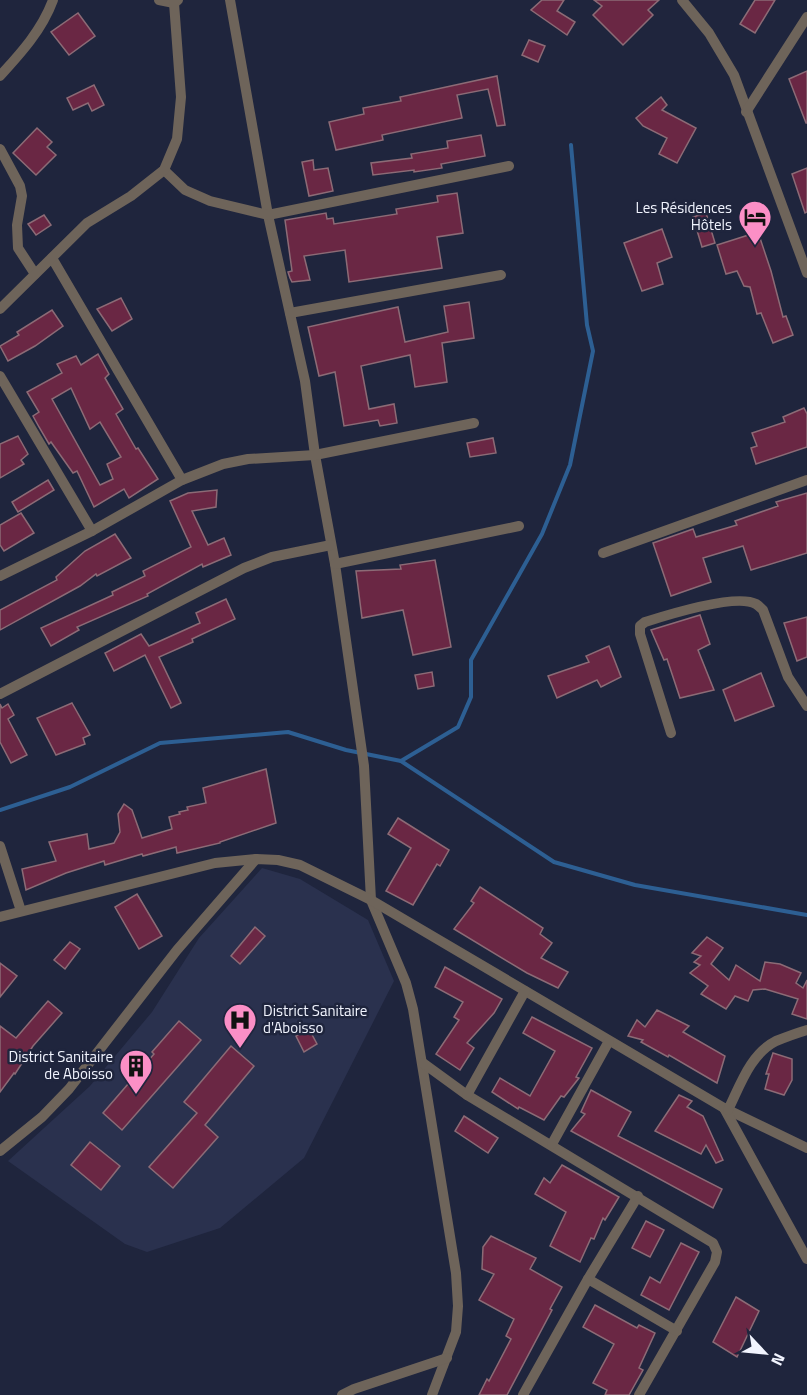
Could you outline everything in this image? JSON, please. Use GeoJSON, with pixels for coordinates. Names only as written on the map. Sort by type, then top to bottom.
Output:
{"type":"FeatureCollection","features":[{"type":"Feature","properties":{"kind":"street"},"geometry":{"type":"LineString","coordinates":[[0,76],[46,19],[53,0]]}},
{"type":"Feature","properties":{"kind":"street"},"geometry":{"type":"LineString","coordinates":[[0,309],[87,223],[131,196],[164,170],[177,139],[181,97],[176,2],[159,0]]}},
{"type":"Feature","properties":{"kind":"street"},"geometry":{"type":"LineString","coordinates":[[230,0],[268,215],[305,381],[315,455],[335,564],[364,766],[371,900],[406,983],[423,1062],[458,1295],[456,1332],[432,1395]]}},
{"type":"Feature","properties":{"kind":"street"},"geometry":{"type":"LineString","coordinates":[[682,0],[709,33],[734,75],[807,273]]}},
{"type":"Feature","properties":{"kind":"street"},"geometry":{"type":"LineString","coordinates":[[746,112],[807,17]]}},
{"type":"Feature","properties":{"kind":"street"},"geometry":{"type":"LineString","coordinates":[[0,149],[20,186],[22,196],[17,225],[18,248],[35,274]]}},
{"type":"Feature","properties":{"kind":"street"},"geometry":{"type":"LineString","coordinates":[[164,170],[184,190],[210,201],[268,215],[509,166]]}},
{"type":"Feature","properties":{"kind":"street"},"geometry":{"type":"LineString","coordinates":[[51,258],[182,480]]}},
{"type":"Feature","properties":{"kind":"street"},"geometry":{"type":"LineString","coordinates":[[290,313],[501,275]]}},
{"type":"Feature","properties":{"kind":"street"},"geometry":{"type":"LineString","coordinates":[[0,376],[92,531]]}},
{"type":"Feature","properties":{"kind":"street"},"geometry":{"type":"LineString","coordinates":[[0,576],[92,531],[182,480],[223,464],[248,459],[315,455],[474,423]]}},
{"type":"Feature","properties":{"kind":"street"},"geometry":{"type":"LineString","coordinates":[[603,553],[807,480]]}},
{"type":"Feature","properties":{"kind":"street"},"geometry":{"type":"LineString","coordinates":[[335,564],[519,526]]}},
{"type":"Feature","properties":{"kind":"street"},"geometry":{"type":"LineString","coordinates":[[0,694],[244,568],[272,557],[331,545]]}},
{"type":"Feature","properties":{"kind":"street"},"geometry":{"type":"LineString","coordinates":[[671,734],[639,634],[640,626],[645,622],[692,607],[743,601],[755,603],[763,610],[788,677],[807,706]]}},
{"type":"Feature","properties":{"kind":"street"},"geometry":{"type":"LineString","coordinates":[[0,846],[21,911]]}},
{"type":"Feature","properties":{"kind":"street"},"geometry":{"type":"LineString","coordinates":[[0,1151],[42,1117],[69,1089],[177,950],[256,859]]}},
{"type":"Feature","properties":{"kind":"street"},"geometry":{"type":"LineString","coordinates":[[0,917],[214,862],[256,859],[278,860],[300,865],[371,900],[726,1109],[807,1148]]}},
{"type":"Feature","properties":{"kind":"street"},"geometry":{"type":"LineString","coordinates":[[467,1095],[525,991]]}},
{"type":"Feature","properties":{"kind":"street"},"geometry":{"type":"LineString","coordinates":[[726,1109],[751,1063],[762,1050],[775,1042],[807,1030]]}},
{"type":"Feature","properties":{"kind":"street"},"geometry":{"type":"LineString","coordinates":[[552,1144],[609,1041]]}},
{"type":"Feature","properties":{"kind":"street"},"geometry":{"type":"LineString","coordinates":[[423,1062],[467,1095],[552,1144],[713,1243],[717,1252],[715,1263],[639,1395]]}},
{"type":"Feature","properties":{"kind":"street"},"geometry":{"type":"LineString","coordinates":[[726,1109],[807,1259]]}},
{"type":"Feature","properties":{"kind":"street"},"geometry":{"type":"LineString","coordinates":[[523,1395],[638,1196]]}},
{"type":"Feature","properties":{"kind":"street"},"geometry":{"type":"LineString","coordinates":[[588,1279],[676,1331]]}},
{"type":"Feature","properties":{"kind":"street"},"geometry":{"type":"LineString","coordinates":[[342,1395],[447,1358]]}},
{"type":"Feature","properties":{"kind":"shaded area","name":"District Sanitaire d'Aboisso"},"geometry":{"type":"Polygon","coordinates":[[[262,868],[300,879],[368,920],[394,981],[304,1158],[220,1228],[147,1252],[125,1244],[8,1161],[90,1086],[152,1012],[199,938],[262,868]]]}},
{"type":"Feature","properties":{"kind":"building"},"geometry":{"type":"Polygon","coordinates":[[[542,0],[564,0],[557,11],[575,22],[567,35],[531,10],[542,0]]]}},
{"type":"Feature","properties":{"kind":"building"},"geometry":{"type":"Polygon","coordinates":[[[594,0],[659,0],[648,10],[653,15],[623,45],[593,15],[602,6],[594,0]]]}},
{"type":"Feature","properties":{"kind":"building"},"geometry":{"type":"Polygon","coordinates":[[[755,0],[775,0],[755,33],[740,24],[755,0]]]}},
{"type":"Feature","properties":{"kind":"building"},"geometry":{"type":"Polygon","coordinates":[[[78,13],[95,36],[69,55],[51,32],[78,13]]]}},
{"type":"Feature","properties":{"kind":"building"},"geometry":{"type":"Polygon","coordinates":[[[529,40],[545,46],[538,62],[522,55],[529,40]]]}},
{"type":"Feature","properties":{"kind":"building"},"geometry":{"type":"Polygon","coordinates":[[[807,71],[807,123],[806,123],[789,79],[807,71]]]}},
{"type":"Feature","properties":{"kind":"building"},"geometry":{"type":"Polygon","coordinates":[[[497,76],[505,125],[497,126],[488,89],[457,95],[462,118],[382,135],[383,140],[336,150],[329,122],[364,114],[363,108],[401,101],[400,97],[497,76]]]}},
{"type":"Feature","properties":{"kind":"building"},"geometry":{"type":"Polygon","coordinates":[[[94,85],[104,105],[92,111],[88,103],[73,110],[67,98],[94,85]]]}},
{"type":"Feature","properties":{"kind":"building"},"geometry":{"type":"Polygon","coordinates":[[[661,97],[667,105],[662,110],[696,128],[677,163],[659,154],[667,138],[643,126],[636,118],[661,97]]]}},
{"type":"Feature","properties":{"kind":"building"},"geometry":{"type":"Polygon","coordinates":[[[37,128],[52,142],[47,147],[56,155],[36,175],[13,153],[37,128]]]}},
{"type":"Feature","properties":{"kind":"building"},"geometry":{"type":"Polygon","coordinates":[[[481,135],[485,156],[441,164],[442,168],[373,175],[371,163],[412,158],[411,154],[448,148],[447,141],[481,135]]]}},
{"type":"Feature","properties":{"kind":"building"},"geometry":{"type":"Polygon","coordinates":[[[313,160],[314,170],[328,168],[333,191],[309,196],[302,162],[313,160]]]}},
{"type":"Feature","properties":{"kind":"building"},"geometry":{"type":"Polygon","coordinates":[[[807,168],[807,212],[805,213],[792,174],[807,168]]]}},
{"type":"Feature","properties":{"kind":"building"},"geometry":{"type":"Polygon","coordinates":[[[457,193],[463,233],[437,237],[442,268],[349,282],[345,250],[304,256],[310,280],[292,282],[288,272],[292,271],[285,220],[326,213],[327,219],[333,218],[334,224],[397,214],[396,209],[438,202],[437,196],[457,193]]]}},
{"type":"Feature","properties":{"kind":"building"},"geometry":{"type":"Polygon","coordinates":[[[706,213],[715,243],[702,247],[693,217],[706,213]]]}},
{"type":"Feature","properties":{"kind":"building"},"geometry":{"type":"Polygon","coordinates":[[[44,215],[51,225],[36,235],[28,224],[44,215]]]}},
{"type":"Feature","properties":{"kind":"building"},"geometry":{"type":"Polygon","coordinates":[[[662,229],[672,257],[657,263],[663,284],[642,291],[624,243],[662,229]]]}},
{"type":"Feature","properties":{"kind":"building"},"geometry":{"type":"Polygon","coordinates":[[[758,232],[783,317],[786,316],[793,335],[773,343],[761,313],[757,314],[750,287],[744,286],[737,271],[726,274],[717,245],[758,232]]]}},
{"type":"Feature","properties":{"kind":"building"},"geometry":{"type":"Polygon","coordinates":[[[121,298],[132,319],[112,331],[97,309],[121,298]]]}},
{"type":"Feature","properties":{"kind":"building"},"geometry":{"type":"Polygon","coordinates":[[[469,302],[474,338],[442,343],[447,382],[415,387],[410,355],[361,366],[369,409],[394,404],[397,423],[380,426],[378,420],[344,426],[335,372],[319,376],[308,327],[398,307],[405,342],[448,332],[444,306],[469,302]]]}},
{"type":"Feature","properties":{"kind":"building"},"geometry":{"type":"Polygon","coordinates":[[[52,310],[63,326],[35,346],[8,361],[0,346],[19,335],[17,332],[52,310]]]}},
{"type":"Feature","properties":{"kind":"building"},"geometry":{"type":"Polygon","coordinates":[[[98,354],[109,374],[105,378],[123,409],[116,414],[136,449],[138,448],[158,479],[129,498],[124,489],[94,507],[77,471],[73,473],[51,442],[49,444],[39,427],[33,416],[39,412],[27,392],[62,373],[57,364],[76,356],[81,365],[98,354]],[[71,388],[52,399],[100,485],[113,479],[107,464],[121,457],[100,422],[90,429],[71,388]]]}},
{"type":"Feature","properties":{"kind":"building"},"geometry":{"type":"Polygon","coordinates":[[[804,408],[807,414],[807,447],[756,464],[751,448],[757,446],[752,433],[785,422],[783,417],[804,408]]]}},
{"type":"Feature","properties":{"kind":"building"},"geometry":{"type":"Polygon","coordinates":[[[18,436],[28,454],[21,460],[24,464],[0,478],[0,444],[18,436]]]}},
{"type":"Feature","properties":{"kind":"building"},"geometry":{"type":"Polygon","coordinates":[[[493,438],[496,453],[470,457],[467,443],[493,438]]]}},
{"type":"Feature","properties":{"kind":"building"},"geometry":{"type":"Polygon","coordinates":[[[48,480],[54,490],[18,512],[12,502],[48,480]]]}},
{"type":"Feature","properties":{"kind":"building"},"geometry":{"type":"Polygon","coordinates":[[[217,490],[216,507],[192,511],[208,545],[224,538],[231,555],[203,567],[202,564],[147,594],[148,596],[77,627],[79,630],[51,646],[41,628],[113,595],[112,592],[145,576],[143,571],[191,547],[170,501],[188,493],[217,490]]]}},
{"type":"Feature","properties":{"kind":"building"},"geometry":{"type":"Polygon","coordinates":[[[807,493],[807,553],[751,570],[743,546],[703,558],[711,582],[671,596],[653,543],[693,529],[696,537],[737,525],[735,521],[778,506],[776,502],[807,493]]]}},
{"type":"Feature","properties":{"kind":"building"},"geometry":{"type":"Polygon","coordinates":[[[21,513],[34,533],[4,551],[0,545],[0,525],[21,513]]]}},
{"type":"Feature","properties":{"kind":"building"},"geometry":{"type":"Polygon","coordinates":[[[115,534],[131,558],[97,576],[96,574],[80,586],[0,630],[0,610],[57,580],[56,577],[85,551],[115,534]]]}},
{"type":"Feature","properties":{"kind":"building"},"geometry":{"type":"Polygon","coordinates":[[[435,560],[451,647],[413,655],[403,610],[362,618],[356,571],[401,569],[400,565],[435,560]]]}},
{"type":"Feature","properties":{"kind":"building"},"geometry":{"type":"Polygon","coordinates":[[[226,599],[235,619],[159,657],[181,703],[171,708],[145,655],[114,671],[105,653],[141,634],[149,646],[200,623],[196,613],[226,599]]]}},
{"type":"Feature","properties":{"kind":"building"},"geometry":{"type":"Polygon","coordinates":[[[700,615],[710,644],[698,650],[714,690],[680,698],[667,659],[664,660],[651,630],[700,615]]]}},
{"type":"Feature","properties":{"kind":"building"},"geometry":{"type":"Polygon","coordinates":[[[807,617],[807,657],[797,661],[784,623],[807,617]]]}},
{"type":"Feature","properties":{"kind":"building"},"geometry":{"type":"Polygon","coordinates":[[[609,646],[621,677],[601,687],[597,680],[557,698],[548,676],[589,662],[586,656],[609,646]]]}},
{"type":"Feature","properties":{"kind":"building"},"geometry":{"type":"Polygon","coordinates":[[[432,672],[434,686],[418,689],[415,675],[432,672]]]}},
{"type":"Feature","properties":{"kind":"building"},"geometry":{"type":"Polygon","coordinates":[[[761,673],[774,706],[735,721],[723,690],[761,673]]]}},
{"type":"Feature","properties":{"kind":"building"},"geometry":{"type":"Polygon","coordinates":[[[72,703],[90,735],[83,738],[85,744],[56,755],[37,718],[72,703]]]}},
{"type":"Feature","properties":{"kind":"building"},"geometry":{"type":"Polygon","coordinates":[[[0,704],[2,708],[8,704],[14,715],[8,719],[27,755],[11,763],[0,742],[0,704]]]}},
{"type":"Feature","properties":{"kind":"building"},"geometry":{"type":"Polygon","coordinates":[[[266,769],[276,823],[220,843],[177,853],[176,847],[105,865],[104,861],[66,873],[26,890],[22,869],[56,861],[49,842],[87,834],[89,849],[114,843],[120,832],[118,814],[124,804],[132,810],[142,838],[172,829],[169,817],[188,810],[187,807],[206,803],[203,788],[266,769]]]}},
{"type":"Feature","properties":{"kind":"building"},"geometry":{"type":"Polygon","coordinates":[[[398,818],[449,850],[440,866],[437,864],[413,905],[386,891],[411,848],[388,834],[398,818]]]}},
{"type":"Feature","properties":{"kind":"building"},"geometry":{"type":"Polygon","coordinates":[[[480,887],[543,928],[540,934],[552,943],[541,958],[568,972],[558,988],[527,973],[454,929],[474,903],[471,901],[480,887]]]}},
{"type":"Feature","properties":{"kind":"building"},"geometry":{"type":"Polygon","coordinates":[[[137,894],[162,936],[139,949],[115,907],[137,894]]]}},
{"type":"Feature","properties":{"kind":"building"},"geometry":{"type":"Polygon","coordinates":[[[255,927],[265,936],[240,964],[231,956],[255,927]]]}},
{"type":"Feature","properties":{"kind":"building"},"geometry":{"type":"Polygon","coordinates":[[[707,937],[723,948],[711,964],[729,980],[736,965],[760,981],[765,962],[780,964],[801,973],[796,983],[803,988],[807,980],[807,1019],[792,1014],[798,999],[765,989],[753,990],[748,1001],[735,996],[726,1009],[701,994],[708,986],[690,973],[700,965],[694,962],[701,956],[692,953],[707,937]]]}},
{"type":"Feature","properties":{"kind":"building"},"geometry":{"type":"Polygon","coordinates":[[[70,942],[80,949],[65,969],[54,960],[70,942]]]}},
{"type":"Feature","properties":{"kind":"building"},"geometry":{"type":"Polygon","coordinates":[[[0,963],[17,976],[0,997],[0,963]]]}},
{"type":"Feature","properties":{"kind":"building"},"geometry":{"type":"Polygon","coordinates":[[[445,967],[502,999],[494,1013],[467,1043],[474,1048],[460,1070],[436,1054],[459,1020],[454,1017],[463,1002],[435,987],[445,967]]]}},
{"type":"Feature","properties":{"kind":"building"},"geometry":{"type":"Polygon","coordinates":[[[48,1001],[62,1013],[33,1046],[0,1092],[0,1026],[16,1038],[48,1001]]]}},
{"type":"Feature","properties":{"kind":"building"},"geometry":{"type":"Polygon","coordinates":[[[657,1010],[689,1026],[683,1032],[725,1056],[717,1083],[669,1055],[668,1057],[641,1042],[643,1040],[628,1036],[637,1020],[645,1027],[657,1010]]]}},
{"type":"Feature","properties":{"kind":"building"},"geometry":{"type":"Polygon","coordinates":[[[532,1017],[592,1048],[576,1077],[579,1078],[564,1097],[561,1096],[544,1120],[519,1107],[518,1109],[492,1092],[500,1078],[530,1096],[555,1051],[523,1033],[532,1017]]]}},
{"type":"Feature","properties":{"kind":"building"},"geometry":{"type":"Polygon","coordinates":[[[179,1021],[201,1040],[122,1130],[103,1113],[179,1021]]]}},
{"type":"Feature","properties":{"kind":"building"},"geometry":{"type":"Polygon","coordinates":[[[309,1029],[317,1044],[304,1052],[296,1036],[309,1029]]]}},
{"type":"Feature","properties":{"kind":"building"},"geometry":{"type":"Polygon","coordinates":[[[231,1046],[254,1066],[205,1125],[218,1137],[173,1188],[149,1167],[197,1113],[184,1102],[231,1046]]]}},
{"type":"Feature","properties":{"kind":"building"},"geometry":{"type":"Polygon","coordinates":[[[773,1053],[792,1059],[792,1080],[784,1095],[765,1089],[769,1074],[766,1074],[773,1053]]]}},
{"type":"Feature","properties":{"kind":"building"},"geometry":{"type":"Polygon","coordinates":[[[591,1090],[631,1112],[618,1136],[722,1189],[713,1208],[571,1131],[585,1114],[581,1112],[591,1090]]]}},
{"type":"Feature","properties":{"kind":"building"},"geometry":{"type":"Polygon","coordinates":[[[679,1095],[692,1101],[687,1107],[703,1116],[723,1160],[716,1163],[706,1145],[701,1154],[655,1131],[679,1095]]]}},
{"type":"Feature","properties":{"kind":"building"},"geometry":{"type":"Polygon","coordinates":[[[464,1116],[498,1138],[488,1153],[455,1131],[464,1116]]]}},
{"type":"Feature","properties":{"kind":"building"},"geometry":{"type":"Polygon","coordinates":[[[90,1142],[120,1166],[101,1190],[71,1165],[90,1142]]]}},
{"type":"Feature","properties":{"kind":"building"},"geometry":{"type":"Polygon","coordinates":[[[562,1165],[619,1197],[605,1220],[603,1218],[594,1239],[591,1238],[580,1262],[550,1246],[566,1212],[535,1194],[544,1178],[550,1183],[562,1165]]]}},
{"type":"Feature","properties":{"kind":"building"},"geometry":{"type":"Polygon","coordinates":[[[646,1221],[664,1230],[650,1257],[632,1248],[646,1221]]]}},
{"type":"Feature","properties":{"kind":"building"},"geometry":{"type":"Polygon","coordinates":[[[491,1236],[536,1258],[530,1269],[562,1287],[507,1395],[479,1395],[511,1339],[506,1336],[514,1319],[479,1300],[494,1274],[482,1269],[483,1247],[491,1236]]]}},
{"type":"Feature","properties":{"kind":"building"},"geometry":{"type":"Polygon","coordinates":[[[681,1243],[699,1252],[669,1310],[641,1295],[650,1277],[660,1283],[681,1243]]]}},
{"type":"Feature","properties":{"kind":"building"},"geometry":{"type":"Polygon","coordinates":[[[736,1297],[759,1311],[737,1357],[713,1342],[736,1297]]]}},
{"type":"Feature","properties":{"kind":"building"},"geometry":{"type":"Polygon","coordinates":[[[595,1305],[637,1328],[639,1325],[655,1333],[639,1368],[643,1370],[629,1395],[605,1395],[607,1390],[593,1383],[614,1344],[583,1327],[595,1305]]]}},
{"type":"Feature","properties":{"kind":"waterway"},"geometry":{"type":"LineString","coordinates":[[401,761],[458,727],[471,697],[471,660],[542,534],[570,465],[593,351],[587,325],[571,145]]}},
{"type":"Feature","properties":{"kind":"waterway"},"geometry":{"type":"LineString","coordinates":[[0,810],[70,787],[160,743],[288,732],[346,750],[401,761],[554,862],[635,885],[807,915]]}},
{"type":"Feature","properties":{"kind":"place","name":"Les Résidences Hôtels"},"geometry":{"type":"Point","coordinates":[755,246]}},
{"type":"Feature","properties":{"kind":"place","name":"District Sanitaire d'Aboisso"},"geometry":{"type":"Point","coordinates":[240,1049]}},
{"type":"Feature","properties":{"kind":"place","name":"District Sanitaire de Aboisso"},"geometry":{"type":"Point","coordinates":[136,1095]}}]}
